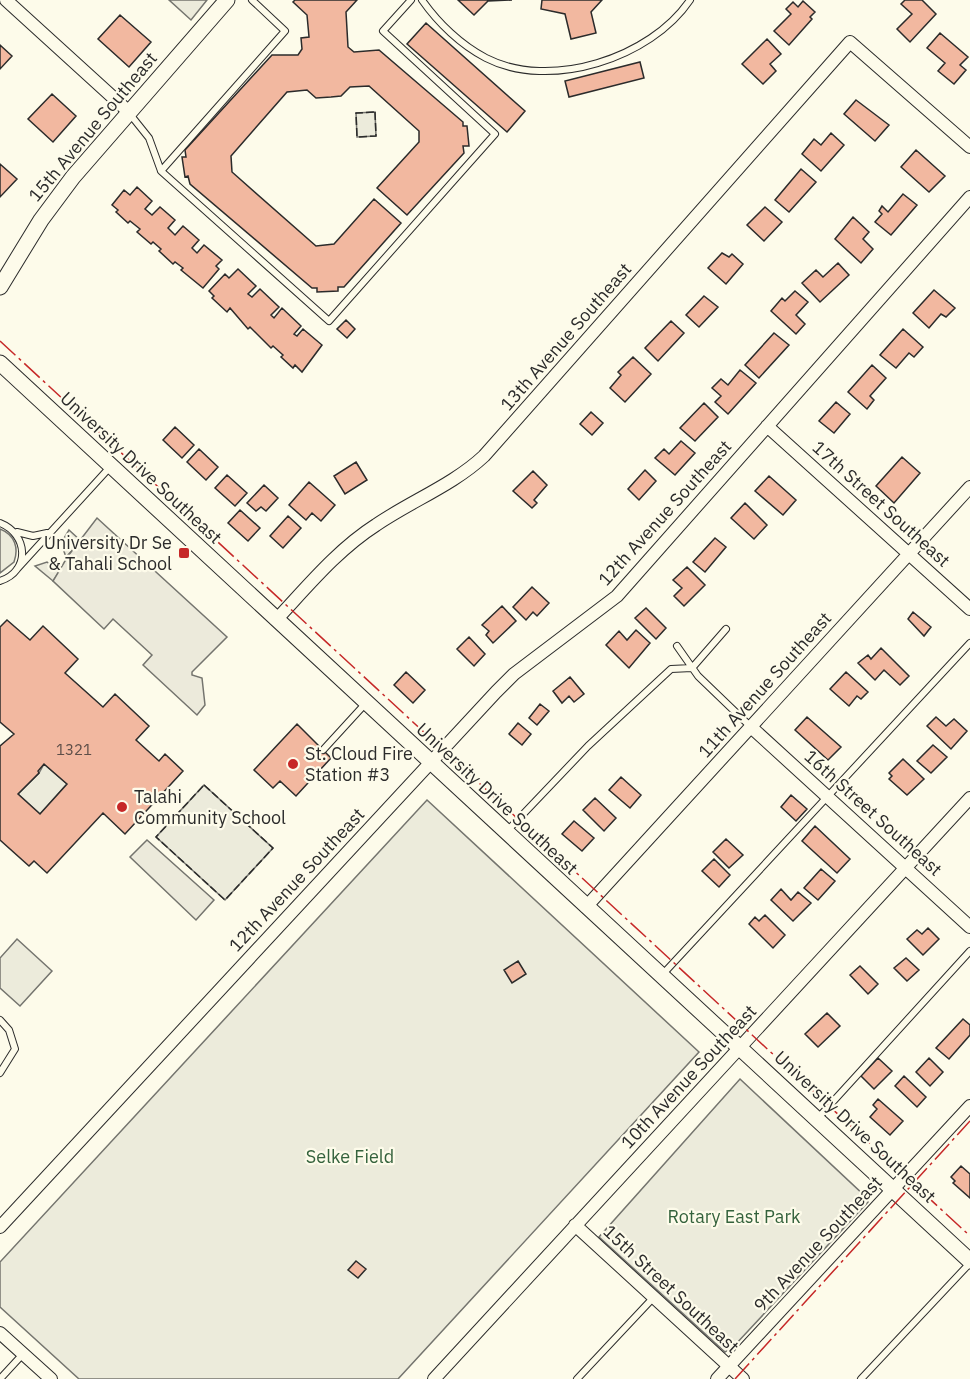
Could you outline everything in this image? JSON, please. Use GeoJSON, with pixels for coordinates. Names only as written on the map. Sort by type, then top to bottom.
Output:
{"type":"FeatureCollection","features":[{"type":"Feature","properties":{"kind":"street"},"geometry":{"type":"LineString","coordinates":[[6,0],[129,112]]}},
{"type":"Feature","properties":{"kind":"street","name":"15th Avenue Southeast"},"geometry":{"type":"LineString","coordinates":[[0,287],[41,220],[69,182],[227,0]]}},
{"type":"Feature","properties":{"kind":"street","name":"13th Avenue Southeast"},"geometry":{"type":"LineString","coordinates":[[276,620],[336,558],[363,534],[459,476],[484,456],[850,42],[970,147]]}},
{"type":"Feature","properties":{"kind":"street","name":"12th Avenue Southeast"},"geometry":{"type":"LineString","coordinates":[[0,1227],[514,674],[617,596],[970,197]]}},
{"type":"Feature","properties":{"kind":"street","name":"University Drive Southeast"},"geometry":{"type":"LineString","coordinates":[[0,363],[661,977],[742,1048],[970,1262]]}},
{"type":"Feature","properties":{"kind":"street","name":"17th Street Southeast"},"geometry":{"type":"LineString","coordinates":[[767,426],[910,552],[970,609]]}},
{"type":"Feature","properties":{"kind":"street","name":"11th Avenue Southeast"},"geometry":{"type":"LineString","coordinates":[[586,907],[970,487]]}},
{"type":"Feature","properties":{"kind":"street","name":"16th Street Southeast"},"geometry":{"type":"LineString","coordinates":[[751,727],[970,927]]}},
{"type":"Feature","properties":{"kind":"street","name":"10th Avenue Southeast"},"geometry":{"type":"LineString","coordinates":[[434,1379],[742,1048],[970,798]]}},
{"type":"Feature","properties":{"kind":"street","name":"9th Avenue Southeast"},"geometry":{"type":"LineString","coordinates":[[717,1379],[970,1106]]}},
{"type":"Feature","properties":{"kind":"street","name":"15th Street Southeast"},"geometry":{"type":"LineString","coordinates":[[575,1225],[742,1379]]}},
{"type":"Feature","properties":{"kind":"street"},"geometry":{"type":"LineString","coordinates":[[0,1333],[51,1379]]}},
{"type":"Feature","properties":{"kind":"lane"},"geometry":{"type":"LineString","coordinates":[[161,171],[285,31],[252,0]]}},
{"type":"Feature","properties":{"kind":"lane"},"geometry":{"type":"LineString","coordinates":[[129,112],[149,138],[161,171],[330,321],[495,134],[383,31],[411,0]]}},
{"type":"Feature","properties":{"kind":"lane"},"geometry":{"type":"LineString","coordinates":[[422,0],[447,29],[487,59],[514,66],[553,70],[599,62],[635,49],[669,25],[690,0]]}},
{"type":"Feature","properties":{"kind":"lane"},"geometry":{"type":"LineString","coordinates":[[0,581],[17,569],[111,466]]}},
{"type":"Feature","properties":{"kind":"lane"},"geometry":{"type":"LineString","coordinates":[[0,523],[15,531],[33,536],[51,532]]}},
{"type":"Feature","properties":{"kind":"lane"},"geometry":{"type":"LineString","coordinates":[[15,531],[23,554],[17,569]]}},
{"type":"Feature","properties":{"kind":"lane"},"geometry":{"type":"LineString","coordinates":[[506,833],[588,746],[671,669],[693,668],[726,629]]}},
{"type":"Feature","properties":{"kind":"lane"},"geometry":{"type":"LineString","coordinates":[[661,977],[970,643]]}},
{"type":"Feature","properties":{"kind":"lane"},"geometry":{"type":"LineString","coordinates":[[677,646],[693,668],[751,727]]}},
{"type":"Feature","properties":{"kind":"lane"},"geometry":{"type":"LineString","coordinates":[[323,750],[366,703]]}},
{"type":"Feature","properties":{"kind":"lane"},"geometry":{"type":"LineString","coordinates":[[817,1119],[970,951]]}},
{"type":"Feature","properties":{"kind":"lane"},"geometry":{"type":"LineString","coordinates":[[0,1020],[9,1030],[15,1049],[0,1073]]}},
{"type":"Feature","properties":{"kind":"lane"},"geometry":{"type":"LineString","coordinates":[[861,1379],[970,1262]]}},
{"type":"Feature","properties":{"kind":"lane"},"geometry":{"type":"LineString","coordinates":[[577,1379],[654,1297]]}},
{"type":"Feature","properties":{"kind":"lane"},"geometry":{"type":"LineString","coordinates":[[0,1379],[23,1354]]}},
{"type":"Feature","properties":{"kind":"green space"},"geometry":{"type":"Polygon","coordinates":[[[169,0],[207,0],[191,20],[169,0]]]}},
{"type":"Feature","properties":{"kind":"green space"},"geometry":{"type":"Polygon","coordinates":[[[375,112],[376,136],[357,137],[356,113],[375,112]]]}},
{"type":"Feature","properties":{"kind":"green space"},"geometry":{"type":"Polygon","coordinates":[[[0,529],[12,538],[16,552],[14,562],[0,573],[0,529]]]}},
{"type":"Feature","properties":{"kind":"green space"},"geometry":{"type":"Polygon","coordinates":[[[69,530],[81,541],[66,557],[61,543],[69,530]]]}},
{"type":"Feature","properties":{"kind":"green space"},"geometry":{"type":"Polygon","coordinates":[[[47,562],[59,572],[53,581],[35,566],[47,562]]]}},
{"type":"Feature","properties":{"kind":"green space"},"geometry":{"type":"Polygon","coordinates":[[[44,764],[67,784],[40,814],[18,794],[39,773],[44,764]]]}},
{"type":"Feature","properties":{"kind":"green space"},"geometry":{"type":"Polygon","coordinates":[[[204,785],[273,848],[225,900],[156,837],[204,785]]]}},
{"type":"Feature","properties":{"kind":"green space","name":"Selke Field"},"geometry":{"type":"Polygon","coordinates":[[[427,800],[699,1052],[398,1379],[79,1379],[0,1307],[0,1262],[427,800]]]}},
{"type":"Feature","properties":{"kind":"green space"},"geometry":{"type":"Polygon","coordinates":[[[17,939],[52,971],[20,1006],[0,988],[0,958],[17,939]]]}},
{"type":"Feature","properties":{"kind":"green space","name":"Rotary East Park"},"geometry":{"type":"Polygon","coordinates":[[[740,1079],[867,1198],[868,1202],[735,1345],[725,1352],[599,1237],[740,1079]]]}},
{"type":"Feature","properties":{"kind":"shaded area"},"geometry":{"type":"Polygon","coordinates":[[[97,518],[227,637],[192,672],[192,675],[202,678],[205,705],[197,715],[143,665],[152,655],[113,619],[104,629],[53,581],[68,556],[97,518]]]}},
{"type":"Feature","properties":{"kind":"shaded area"},"geometry":{"type":"Polygon","coordinates":[[[147,840],[214,900],[196,920],[130,857],[147,840]]]}},
{"type":"Feature","properties":{"kind":"building"},"geometry":{"type":"Polygon","coordinates":[[[295,0],[357,0],[346,12],[348,47],[354,52],[379,50],[463,122],[463,126],[467,126],[469,146],[463,146],[464,153],[407,215],[377,188],[419,142],[419,131],[369,86],[350,87],[341,96],[331,97],[316,98],[307,90],[287,92],[231,156],[232,172],[316,246],[334,244],[374,199],[401,223],[344,287],[338,287],[338,291],[317,292],[317,288],[312,288],[190,184],[188,176],[185,177],[182,157],[186,157],[185,150],[272,55],[298,55],[302,49],[301,38],[309,37],[307,15],[293,2],[295,0]]]}},
{"type":"Feature","properties":{"kind":"building"},"geometry":{"type":"Polygon","coordinates":[[[458,0],[512,0],[488,1],[474,15],[458,0]]]}},
{"type":"Feature","properties":{"kind":"building"},"geometry":{"type":"Polygon","coordinates":[[[542,0],[602,0],[591,12],[596,33],[571,39],[565,14],[541,9],[542,0]]]}},
{"type":"Feature","properties":{"kind":"building"},"geometry":{"type":"Polygon","coordinates":[[[905,0],[922,0],[936,14],[910,42],[897,29],[912,14],[901,4],[905,0]]]}},
{"type":"Feature","properties":{"kind":"building"},"geometry":{"type":"Polygon","coordinates":[[[803,1],[815,12],[810,17],[812,19],[789,45],[774,31],[791,14],[786,9],[793,2],[798,7],[803,1]]]}},
{"type":"Feature","properties":{"kind":"building"},"geometry":{"type":"Polygon","coordinates":[[[120,15],[151,42],[129,67],[98,39],[120,15]]]}},
{"type":"Feature","properties":{"kind":"building"},"geometry":{"type":"Polygon","coordinates":[[[426,23],[525,111],[507,132],[407,44],[426,23]]]}},
{"type":"Feature","properties":{"kind":"building"},"geometry":{"type":"Polygon","coordinates":[[[940,33],[968,57],[960,65],[966,70],[954,84],[938,71],[945,63],[927,48],[940,33]]]}},
{"type":"Feature","properties":{"kind":"building"},"geometry":{"type":"Polygon","coordinates":[[[767,39],[781,54],[770,64],[776,71],[763,84],[742,64],[767,39]]]}},
{"type":"Feature","properties":{"kind":"building"},"geometry":{"type":"Polygon","coordinates":[[[0,45],[12,56],[0,69],[0,45]]]}},
{"type":"Feature","properties":{"kind":"building"},"geometry":{"type":"Polygon","coordinates":[[[640,62],[644,78],[569,97],[565,81],[640,62]]]}},
{"type":"Feature","properties":{"kind":"building"},"geometry":{"type":"Polygon","coordinates":[[[52,94],[76,116],[53,142],[28,119],[52,94]]]}},
{"type":"Feature","properties":{"kind":"building"},"geometry":{"type":"Polygon","coordinates":[[[856,100],[889,125],[875,141],[844,114],[856,100]]]}},
{"type":"Feature","properties":{"kind":"building"},"geometry":{"type":"Polygon","coordinates":[[[831,133],[844,145],[821,171],[802,154],[814,139],[821,145],[831,133]]]}},
{"type":"Feature","properties":{"kind":"building"},"geometry":{"type":"Polygon","coordinates":[[[916,150],[945,176],[929,192],[901,167],[916,150]]]}},
{"type":"Feature","properties":{"kind":"building"},"geometry":{"type":"Polygon","coordinates":[[[0,164],[17,179],[0,197],[0,164]]]}},
{"type":"Feature","properties":{"kind":"building"},"geometry":{"type":"Polygon","coordinates":[[[801,169],[816,182],[789,212],[775,200],[801,169]]]}},
{"type":"Feature","properties":{"kind":"building"},"geometry":{"type":"Polygon","coordinates":[[[137,187],[152,201],[145,209],[152,215],[160,207],[175,220],[168,228],[175,235],[183,226],[199,240],[192,248],[197,253],[204,245],[222,260],[216,266],[219,269],[203,288],[181,270],[183,268],[175,262],[173,264],[153,242],[151,244],[137,232],[140,229],[130,221],[128,223],[116,212],[118,210],[112,205],[124,190],[130,195],[137,187]]]}},
{"type":"Feature","properties":{"kind":"building"},"geometry":{"type":"Polygon","coordinates":[[[903,194],[917,205],[891,235],[875,222],[882,214],[879,211],[882,206],[888,212],[903,194]]]}},
{"type":"Feature","properties":{"kind":"building"},"geometry":{"type":"Polygon","coordinates":[[[765,207],[782,222],[764,241],[747,225],[765,207]]]}},
{"type":"Feature","properties":{"kind":"building"},"geometry":{"type":"Polygon","coordinates":[[[853,217],[869,232],[863,239],[873,249],[861,263],[835,239],[853,217]]]}},
{"type":"Feature","properties":{"kind":"building"},"geometry":{"type":"Polygon","coordinates":[[[722,253],[729,257],[732,254],[743,264],[726,284],[708,268],[722,253]]]}},
{"type":"Feature","properties":{"kind":"building"},"geometry":{"type":"Polygon","coordinates":[[[838,263],[849,275],[820,302],[802,283],[816,270],[823,277],[838,263]]]}},
{"type":"Feature","properties":{"kind":"building"},"geometry":{"type":"Polygon","coordinates":[[[238,269],[256,286],[248,294],[252,297],[260,289],[279,307],[271,315],[274,318],[282,308],[301,326],[294,334],[297,336],[303,329],[322,345],[302,372],[295,365],[293,368],[281,357],[283,355],[273,346],[271,348],[250,327],[248,329],[230,308],[227,312],[212,298],[214,296],[209,291],[225,274],[229,278],[238,269]]]}},
{"type":"Feature","properties":{"kind":"building"},"geometry":{"type":"Polygon","coordinates":[[[934,290],[955,308],[946,317],[941,314],[929,328],[913,313],[934,290]]]}},
{"type":"Feature","properties":{"kind":"building"},"geometry":{"type":"Polygon","coordinates":[[[795,291],[808,302],[796,315],[805,324],[796,334],[771,311],[782,298],[785,301],[795,291]]]}},
{"type":"Feature","properties":{"kind":"building"},"geometry":{"type":"Polygon","coordinates":[[[704,296],[718,307],[699,327],[686,315],[704,296]]]}},
{"type":"Feature","properties":{"kind":"building"},"geometry":{"type":"Polygon","coordinates":[[[346,320],[355,329],[347,338],[337,329],[346,320]]]}},
{"type":"Feature","properties":{"kind":"building"},"geometry":{"type":"Polygon","coordinates":[[[671,321],[684,333],[658,361],[645,348],[671,321]]]}},
{"type":"Feature","properties":{"kind":"building"},"geometry":{"type":"Polygon","coordinates":[[[903,329],[923,347],[914,357],[909,353],[896,368],[880,355],[903,329]]]}},
{"type":"Feature","properties":{"kind":"building"},"geometry":{"type":"Polygon","coordinates":[[[774,333],[789,345],[759,378],[745,365],[774,333]]]}},
{"type":"Feature","properties":{"kind":"building"},"geometry":{"type":"Polygon","coordinates":[[[633,357],[651,374],[625,402],[610,388],[621,375],[618,372],[633,357]]]}},
{"type":"Feature","properties":{"kind":"building"},"geometry":{"type":"Polygon","coordinates":[[[872,365],[886,378],[870,396],[874,400],[867,409],[848,392],[872,365]]]}},
{"type":"Feature","properties":{"kind":"building"},"geometry":{"type":"Polygon","coordinates":[[[740,370],[756,383],[728,414],[715,402],[721,396],[712,388],[721,379],[728,385],[740,370]]]}},
{"type":"Feature","properties":{"kind":"building"},"geometry":{"type":"Polygon","coordinates":[[[836,402],[850,414],[834,433],[819,421],[836,402]]]}},
{"type":"Feature","properties":{"kind":"building"},"geometry":{"type":"Polygon","coordinates":[[[704,403],[718,417],[695,441],[680,428],[704,403]]]}},
{"type":"Feature","properties":{"kind":"building"},"geometry":{"type":"Polygon","coordinates":[[[591,412],[603,423],[592,435],[580,424],[591,412]]]}},
{"type":"Feature","properties":{"kind":"building"},"geometry":{"type":"Polygon","coordinates":[[[175,427],[194,445],[182,458],[163,440],[175,427]]]}},
{"type":"Feature","properties":{"kind":"building"},"geometry":{"type":"Polygon","coordinates":[[[681,441],[695,453],[675,475],[655,458],[664,449],[669,454],[681,441]]]}},
{"type":"Feature","properties":{"kind":"building"},"geometry":{"type":"Polygon","coordinates":[[[199,449],[218,467],[206,480],[187,462],[199,449]]]}},
{"type":"Feature","properties":{"kind":"building"},"geometry":{"type":"Polygon","coordinates":[[[902,457],[920,473],[894,503],[876,486],[902,457]]]}},
{"type":"Feature","properties":{"kind":"building"},"geometry":{"type":"Polygon","coordinates":[[[356,462],[367,480],[345,494],[334,476],[356,462]]]}},
{"type":"Feature","properties":{"kind":"building"},"geometry":{"type":"Polygon","coordinates":[[[645,470],[656,481],[639,500],[628,489],[645,470]]]}},
{"type":"Feature","properties":{"kind":"building"},"geometry":{"type":"Polygon","coordinates":[[[533,471],[547,485],[534,500],[537,503],[532,508],[513,491],[533,471]]]}},
{"type":"Feature","properties":{"kind":"building"},"geometry":{"type":"Polygon","coordinates":[[[227,475],[247,493],[235,506],[215,488],[227,475]]]}},
{"type":"Feature","properties":{"kind":"building"},"geometry":{"type":"Polygon","coordinates":[[[769,476],[796,500],[783,515],[755,491],[769,476]]]}},
{"type":"Feature","properties":{"kind":"building"},"geometry":{"type":"Polygon","coordinates":[[[309,482],[335,505],[321,521],[312,513],[306,520],[289,505],[309,482]]]}},
{"type":"Feature","properties":{"kind":"building"},"geometry":{"type":"Polygon","coordinates":[[[264,485],[278,498],[266,511],[261,507],[256,511],[247,503],[264,485]]]}},
{"type":"Feature","properties":{"kind":"building"},"geometry":{"type":"Polygon","coordinates":[[[745,503],[767,525],[754,539],[731,518],[745,503]]]}},
{"type":"Feature","properties":{"kind":"building"},"geometry":{"type":"Polygon","coordinates":[[[240,510],[260,528],[248,541],[228,523],[240,510]]]}},
{"type":"Feature","properties":{"kind":"building"},"geometry":{"type":"Polygon","coordinates":[[[288,516],[301,528],[283,548],[270,536],[288,516]]]}},
{"type":"Feature","properties":{"kind":"building"},"geometry":{"type":"Polygon","coordinates":[[[715,538],[726,547],[705,572],[693,562],[715,538]]]}},
{"type":"Feature","properties":{"kind":"building"},"geometry":{"type":"Polygon","coordinates":[[[687,567],[705,585],[684,606],[674,596],[682,588],[673,580],[687,567]]]}},
{"type":"Feature","properties":{"kind":"building"},"geometry":{"type":"Polygon","coordinates":[[[532,587],[549,603],[537,616],[533,612],[526,620],[513,607],[532,587]]]}},
{"type":"Feature","properties":{"kind":"building"},"geometry":{"type":"Polygon","coordinates":[[[502,606],[516,621],[493,643],[486,635],[489,631],[482,625],[502,606]]]}},
{"type":"Feature","properties":{"kind":"building"},"geometry":{"type":"Polygon","coordinates":[[[646,608],[666,628],[656,639],[635,618],[646,608]]]}},
{"type":"Feature","properties":{"kind":"building"},"geometry":{"type":"Polygon","coordinates":[[[913,612],[931,627],[924,636],[908,619],[913,612]]]}},
{"type":"Feature","properties":{"kind":"building","name":"Talahi Community School"},"geometry":{"type":"Polygon","coordinates":[[[7,620],[30,640],[43,626],[78,659],[65,673],[103,707],[115,694],[149,726],[136,740],[159,761],[165,754],[183,771],[125,834],[103,813],[47,873],[34,861],[29,866],[0,840],[0,746],[14,734],[0,722],[0,627],[7,620]],[[44,764],[38,771],[39,773],[18,794],[40,814],[67,784],[44,764]]]}},
{"type":"Feature","properties":{"kind":"building"},"geometry":{"type":"Polygon","coordinates":[[[636,630],[650,643],[629,668],[606,645],[619,631],[627,640],[636,630]]]}},
{"type":"Feature","properties":{"kind":"building"},"geometry":{"type":"Polygon","coordinates":[[[469,637],[485,654],[474,666],[457,649],[469,637]]]}},
{"type":"Feature","properties":{"kind":"building"},"geometry":{"type":"Polygon","coordinates":[[[881,648],[909,676],[900,685],[884,670],[875,680],[858,663],[868,655],[871,659],[881,648]]]}},
{"type":"Feature","properties":{"kind":"building"},"geometry":{"type":"Polygon","coordinates":[[[406,672],[425,690],[413,703],[394,685],[406,672]]]}},
{"type":"Feature","properties":{"kind":"building"},"geometry":{"type":"Polygon","coordinates":[[[846,672],[868,692],[861,699],[857,696],[849,706],[830,689],[846,672]]]}},
{"type":"Feature","properties":{"kind":"building"},"geometry":{"type":"Polygon","coordinates":[[[570,677],[584,694],[574,702],[569,696],[562,703],[553,691],[570,677]]]}},
{"type":"Feature","properties":{"kind":"building"},"geometry":{"type":"Polygon","coordinates":[[[540,704],[549,711],[537,725],[529,718],[540,704]]]}},
{"type":"Feature","properties":{"kind":"building"},"geometry":{"type":"Polygon","coordinates":[[[807,717],[841,747],[828,760],[795,730],[807,717]]]}},
{"type":"Feature","properties":{"kind":"building"},"geometry":{"type":"Polygon","coordinates":[[[936,717],[946,726],[954,719],[967,731],[951,749],[927,726],[936,717]]]}},
{"type":"Feature","properties":{"kind":"building"},"geometry":{"type":"Polygon","coordinates":[[[518,723],[531,734],[522,745],[509,734],[518,723]]]}},
{"type":"Feature","properties":{"kind":"building","name":"St. Cloud Fire Station #3"},"geometry":{"type":"Polygon","coordinates":[[[297,724],[331,758],[296,796],[280,781],[273,788],[254,770],[297,724]]]}},
{"type":"Feature","properties":{"kind":"building"},"geometry":{"type":"Polygon","coordinates":[[[933,745],[947,757],[931,773],[917,761],[933,745]]]}},
{"type":"Feature","properties":{"kind":"building"},"geometry":{"type":"Polygon","coordinates":[[[903,759],[924,779],[907,795],[889,779],[892,776],[889,773],[903,759]]]}},
{"type":"Feature","properties":{"kind":"building"},"geometry":{"type":"Polygon","coordinates":[[[621,777],[641,795],[630,808],[609,790],[621,777]]]}},
{"type":"Feature","properties":{"kind":"building"},"geometry":{"type":"Polygon","coordinates":[[[791,795],[807,809],[796,821],[781,807],[791,795]]]}},
{"type":"Feature","properties":{"kind":"building"},"geometry":{"type":"Polygon","coordinates":[[[595,798],[616,818],[604,831],[583,810],[595,798]]]}},
{"type":"Feature","properties":{"kind":"building"},"geometry":{"type":"Polygon","coordinates":[[[574,821],[594,838],[582,851],[562,834],[574,821]]]}},
{"type":"Feature","properties":{"kind":"building"},"geometry":{"type":"Polygon","coordinates":[[[815,826],[850,859],[837,873],[802,841],[815,826]]]}},
{"type":"Feature","properties":{"kind":"building"},"geometry":{"type":"Polygon","coordinates":[[[726,839],[743,855],[729,868],[713,852],[726,839]]]}},
{"type":"Feature","properties":{"kind":"building"},"geometry":{"type":"Polygon","coordinates":[[[714,859],[730,875],[719,887],[702,871],[714,859]]]}},
{"type":"Feature","properties":{"kind":"building"},"geometry":{"type":"Polygon","coordinates":[[[821,869],[835,881],[818,900],[804,888],[821,869]]]}},
{"type":"Feature","properties":{"kind":"building"},"geometry":{"type":"Polygon","coordinates":[[[781,889],[791,900],[798,892],[811,903],[793,921],[771,900],[781,889]]]}},
{"type":"Feature","properties":{"kind":"building"},"geometry":{"type":"Polygon","coordinates":[[[765,915],[785,935],[773,948],[749,924],[755,917],[759,921],[765,915]]]}},
{"type":"Feature","properties":{"kind":"building"},"geometry":{"type":"Polygon","coordinates":[[[928,928],[939,939],[923,955],[907,939],[917,930],[922,934],[928,928]]]}},
{"type":"Feature","properties":{"kind":"building"},"geometry":{"type":"Polygon","coordinates":[[[906,958],[919,970],[907,981],[894,968],[906,958]]]}},
{"type":"Feature","properties":{"kind":"building"},"geometry":{"type":"Polygon","coordinates":[[[518,961],[526,974],[512,983],[504,970],[518,961]]]}},
{"type":"Feature","properties":{"kind":"building"},"geometry":{"type":"Polygon","coordinates":[[[860,966],[878,984],[868,994],[850,975],[860,966]]]}},
{"type":"Feature","properties":{"kind":"building"},"geometry":{"type":"Polygon","coordinates":[[[827,1013],[840,1026],[818,1047],[805,1034],[827,1013]]]}},
{"type":"Feature","properties":{"kind":"building"},"geometry":{"type":"Polygon","coordinates":[[[963,1019],[970,1025],[970,1035],[949,1059],[936,1048],[963,1019]]]}},
{"type":"Feature","properties":{"kind":"building"},"geometry":{"type":"Polygon","coordinates":[[[878,1058],[892,1071],[874,1089],[861,1076],[878,1058]]]}},
{"type":"Feature","properties":{"kind":"building"},"geometry":{"type":"Polygon","coordinates":[[[929,1058],[943,1072],[930,1086],[916,1072],[929,1058]]]}},
{"type":"Feature","properties":{"kind":"building"},"geometry":{"type":"Polygon","coordinates":[[[904,1076],[926,1097],[917,1107],[895,1086],[904,1076]]]}},
{"type":"Feature","properties":{"kind":"building"},"geometry":{"type":"Polygon","coordinates":[[[878,1099],[903,1121],[890,1135],[870,1117],[877,1109],[873,1105],[878,1099]]]}},
{"type":"Feature","properties":{"kind":"building"},"geometry":{"type":"Polygon","coordinates":[[[961,1166],[970,1174],[970,1198],[953,1183],[955,1181],[951,1177],[961,1166]]]}},
{"type":"Feature","properties":{"kind":"building"},"geometry":{"type":"Polygon","coordinates":[[[356,1261],[366,1269],[358,1278],[348,1270],[356,1261]]]}},
{"type":"Feature","properties":{"kind":"fence"},"geometry":{"type":"LineString","coordinates":[[375,112],[376,136],[357,137],[356,113],[375,112]]}},
{"type":"Feature","properties":{"kind":"fence"},"geometry":{"type":"LineString","coordinates":[[204,785],[273,848],[225,900],[156,837],[204,785]]}},
{"type":"Feature","properties":{"kind":"power"},"geometry":{"type":"LineString","coordinates":[[0,341],[970,1236]]}},
{"type":"Feature","properties":{"kind":"power"},"geometry":{"type":"LineString","coordinates":[[735,1379],[970,1121]]}},
{"type":"Feature","properties":{"kind":"place","name":"University Dr Se & Tahali School"},"geometry":{"type":"Point","coordinates":[184,553]}},
{"type":"Feature","properties":{"kind":"place","name":"St. Cloud Fire Station #3"},"geometry":{"type":"Point","coordinates":[293,764]}},
{"type":"Feature","properties":{"kind":"place","name":"Talahi Community School"},"geometry":{"type":"Point","coordinates":[122,807]}}]}
